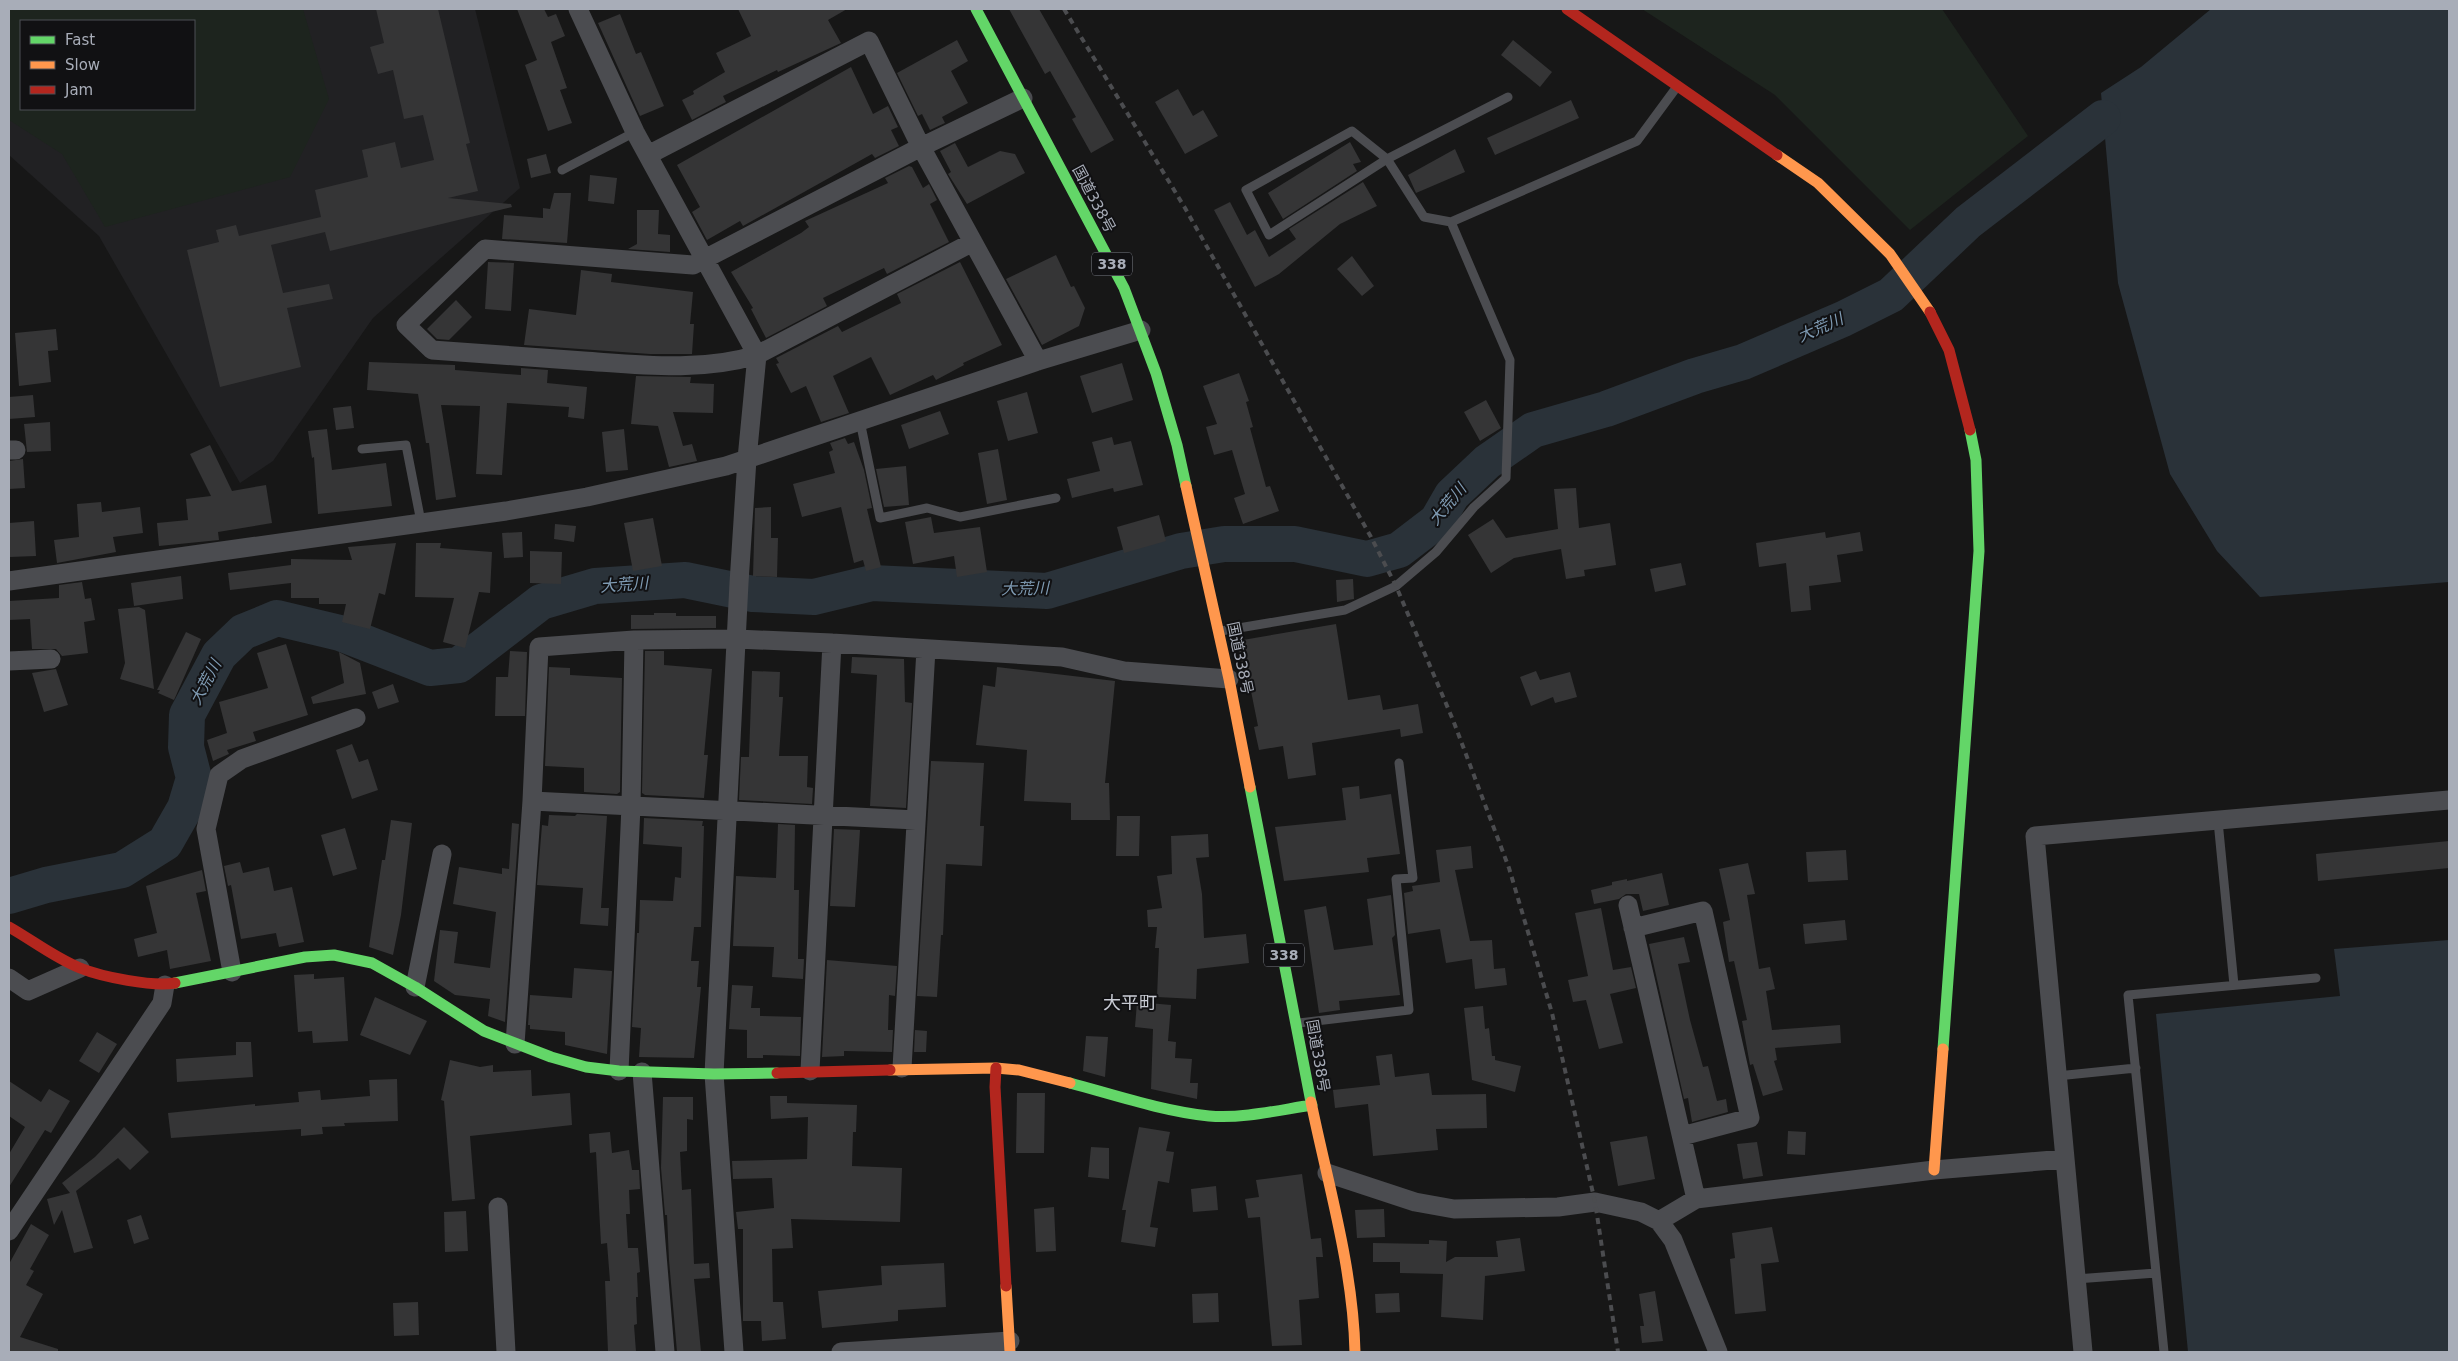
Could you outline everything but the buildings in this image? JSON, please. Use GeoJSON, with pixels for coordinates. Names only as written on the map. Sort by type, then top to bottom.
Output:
{"type":"FeatureCollection","features":[{"type":"Feature","properties":{"kind":"main road","name":"国道338号"},"geometry":{"type":"LineString","coordinates":[[976,9],[1119,279],[1141,330],[1177,445],[1200,539],[1219,631],[1327,1173],[1354,1317],[1355,1352]]}},
{"type":"Feature","properties":{"kind":"main road"},"geometry":{"type":"LineString","coordinates":[[1567,9],[1818,183],[1890,254],[1936,321],[1949,350],[1963,397],[1976,460],[1979,552],[1934,1170]]}},
{"type":"Feature","properties":{"kind":"main road"},"geometry":{"type":"LineString","coordinates":[[9,927],[80,968],[138,982],[165,985],[305,956],[334,956],[372,963],[415,987],[484,1031],[515,1044],[586,1067],[618,1071],[714,1074],[902,1068],[996,1068],[1019,1070],[1169,1109],[1210,1116],[1240,1115],[1312,1105]]}},
{"type":"Feature","properties":{"kind":"main road"},"geometry":{"type":"LineString","coordinates":[[996,1068],[995,1087],[1010,1346]]}},
{"type":"Feature","properties":{"kind":"street"},"geometry":{"type":"LineString","coordinates":[[578,9],[634,132],[648,154],[758,355],[747,459],[739,583],[714,1074],[734,1352]]}},
{"type":"Feature","properties":{"kind":"street"},"geometry":{"type":"LineString","coordinates":[[648,154],[869,41],[921,148],[1038,361]]}},
{"type":"Feature","properties":{"kind":"street"},"geometry":{"type":"LineString","coordinates":[[973,242],[758,355],[737,361],[698,366],[648,366],[432,350],[406,325],[485,250],[693,265],[1023,98]]}},
{"type":"Feature","properties":{"kind":"street"},"geometry":{"type":"LineString","coordinates":[[9,581],[506,511],[587,497],[747,459],[1038,361],[1141,330]]}},
{"type":"Feature","properties":{"kind":"street"},"geometry":{"type":"LineString","coordinates":[[515,1044],[532,801],[538,647],[634,640],[736,639],[832,643],[1062,657],[1124,671],[1228,679]]}},
{"type":"Feature","properties":{"kind":"street"},"geometry":{"type":"LineString","coordinates":[[618,1071],[631,806],[634,640]]}},
{"type":"Feature","properties":{"kind":"street"},"geometry":{"type":"LineString","coordinates":[[810,1071],[832,643]]}},
{"type":"Feature","properties":{"kind":"street"},"geometry":{"type":"LineString","coordinates":[[902,1068],[926,649]]}},
{"type":"Feature","properties":{"kind":"street"},"geometry":{"type":"LineString","coordinates":[[9,661],[51,659]]}},
{"type":"Feature","properties":{"kind":"street"},"geometry":{"type":"LineString","coordinates":[[232,972],[206,830],[219,775],[242,758],[356,718]]}},
{"type":"Feature","properties":{"kind":"street"},"geometry":{"type":"LineString","coordinates":[[2083,1352],[2035,836],[2449,800]]}},
{"type":"Feature","properties":{"kind":"street"},"geometry":{"type":"LineString","coordinates":[[532,801],[916,820]]}},
{"type":"Feature","properties":{"kind":"street"},"geometry":{"type":"LineString","coordinates":[[415,987],[442,854]]}},
{"type":"Feature","properties":{"kind":"street"},"geometry":{"type":"LineString","coordinates":[[1628,905],[1696,1199]]}},
{"type":"Feature","properties":{"kind":"street"},"geometry":{"type":"LineString","coordinates":[[1633,928],[1703,911],[1750,1118],[1682,1136]]}},
{"type":"Feature","properties":{"kind":"street"},"geometry":{"type":"LineString","coordinates":[[9,978],[28,991],[80,968]]}},
{"type":"Feature","properties":{"kind":"street"},"geometry":{"type":"LineString","coordinates":[[9,1231],[162,1003],[165,985]]}},
{"type":"Feature","properties":{"kind":"street"},"geometry":{"type":"LineString","coordinates":[[642,1072],[665,1352]]}},
{"type":"Feature","properties":{"kind":"street"},"geometry":{"type":"LineString","coordinates":[[1659,1221],[1696,1199],[1934,1170],[2065,1159]]}},
{"type":"Feature","properties":{"kind":"street"},"geometry":{"type":"LineString","coordinates":[[1327,1173],[1415,1202],[1454,1209],[1558,1207],[1595,1202],[1641,1212],[1659,1221],[1673,1240],[1718,1352]]}},
{"type":"Feature","properties":{"kind":"street"},"geometry":{"type":"LineString","coordinates":[[498,1207],[506,1352]]}},
{"type":"Feature","properties":{"kind":"street"},"geometry":{"type":"LineString","coordinates":[[841,1352],[1010,1346]]}},
{"type":"Feature","properties":{"kind":"lane"},"geometry":{"type":"LineString","coordinates":[[1508,96],[1387,159],[1269,235],[1246,190],[1352,131],[1387,159],[1424,217],[1451,222],[1637,141],[1678,86]]}},
{"type":"Feature","properties":{"kind":"lane"},"geometry":{"type":"LineString","coordinates":[[562,170],[634,132]]}},
{"type":"Feature","properties":{"kind":"lane"},"geometry":{"type":"LineString","coordinates":[[1219,631],[1345,610],[1396,586],[1436,552],[1474,507],[1506,478],[1510,360],[1451,222]]}},
{"type":"Feature","properties":{"kind":"lane"},"geometry":{"type":"LineString","coordinates":[[860,421],[880,518],[926,508],[960,517],[1056,498]]}},
{"type":"Feature","properties":{"kind":"lane"},"geometry":{"type":"LineString","coordinates":[[362,450],[406,445],[421,522]]}},
{"type":"Feature","properties":{"kind":"lane"},"geometry":{"type":"LineString","coordinates":[[1297,1023],[1409,1010],[1396,879],[1413,878],[1399,763]]}},
{"type":"Feature","properties":{"kind":"lane"},"geometry":{"type":"LineString","coordinates":[[2218,821],[2234,985]]}},
{"type":"Feature","properties":{"kind":"lane"},"geometry":{"type":"LineString","coordinates":[[2164,1352],[2128,995],[2316,978]]}},
{"type":"Feature","properties":{"kind":"lane"},"geometry":{"type":"LineString","coordinates":[[2057,1076],[2136,1068]]}},
{"type":"Feature","properties":{"kind":"lane"},"geometry":{"type":"LineString","coordinates":[[2076,1280],[2156,1274]]}},
{"type":"Feature","properties":{"kind":"shaded area"},"geometry":{"type":"Polygon","coordinates":[[[9,9],[475,9],[520,188],[373,318],[273,461],[240,483],[99,236],[9,155],[9,9]]]}},
{"type":"Feature","properties":{"kind":"shaded area"},"geometry":{"type":"Polygon","coordinates":[[[9,9],[303,9],[329,99],[290,177],[105,227],[62,154],[9,120],[9,9]]]}},
{"type":"Feature","properties":{"kind":"shaded area"},"geometry":{"type":"Polygon","coordinates":[[[1642,9],[1942,9],[2028,136],[1910,230],[1775,95],[1642,9]]]}},
{"type":"Feature","properties":{"kind":"shaded area"},"geometry":{"type":"Polygon","coordinates":[[[2211,9],[2449,9],[2449,582],[2260,597],[2217,551],[2170,474],[2118,283],[2101,93],[2141,67],[2211,9]]]}},
{"type":"Feature","properties":{"kind":"shaded area"},"geometry":{"type":"Polygon","coordinates":[[[2449,940],[2449,1352],[2188,1352],[2156,1014],[2340,996],[2334,949],[2449,940]]]}},
{"type":"Feature","properties":{"kind":"waterway","name":"大荒川"},"geometry":{"type":"LineString","coordinates":[[9,896],[46,885],[122,870],[165,843],[185,808],[194,778],[186,747],[187,715],[219,655],[243,632],[277,618],[340,633],[430,668],[459,665],[541,602],[595,586],[685,580],[753,594],[814,597],[872,583],[1047,591],[1181,551],[1224,544],[1295,544],[1367,559],[1399,550],[1437,521],[1452,495],[1487,462],[1533,430],[1606,409],[1695,376],[1743,362],[1843,319],[1891,295],[1968,222],[2103,118]]}},
{"type":"Feature","properties":{"kind":"railway"},"geometry":{"type":"LineString","coordinates":[[1064,9],[1185,208],[1371,537],[1396,586],[1453,720],[1509,868],[1552,1013],[1595,1202],[1618,1352]]}},
{"type":"Feature","properties":{"kind":"traffic: fast"},"geometry":{"type":"LineString","coordinates":[[976,9],[1124,288],[1156,373],[1177,445],[1186,486]]}},
{"type":"Feature","properties":{"kind":"traffic: fast"},"geometry":{"type":"LineString","coordinates":[[1943,1049],[1979,551],[1976,460],[1970,430]]}},
{"type":"Feature","properties":{"kind":"traffic: fast"},"geometry":{"type":"LineString","coordinates":[[1250,787],[1311,1102]]}},
{"type":"Feature","properties":{"kind":"traffic: fast"},"geometry":{"type":"LineString","coordinates":[[175,983],[305,957],[334,955],[372,963],[415,987],[484,1031],[551,1057],[586,1067],[619,1071],[714,1074],[777,1073]]}},
{"type":"Feature","properties":{"kind":"traffic: fast"},"geometry":{"type":"LineString","coordinates":[[1070,1083],[1156,1107],[1209,1116],[1247,1115],[1312,1105]]}},
{"type":"Feature","properties":{"kind":"traffic: slow"},"geometry":{"type":"LineString","coordinates":[[1777,155],[1818,183],[1890,254],[1930,312]]}},
{"type":"Feature","properties":{"kind":"traffic: slow"},"geometry":{"type":"LineString","coordinates":[[1186,486],[1229,679],[1250,787]]}},
{"type":"Feature","properties":{"kind":"traffic: slow"},"geometry":{"type":"LineString","coordinates":[[1934,1170],[1943,1049]]}},
{"type":"Feature","properties":{"kind":"traffic: slow"},"geometry":{"type":"LineString","coordinates":[[890,1070],[996,1068],[1019,1070],[1070,1083]]}},
{"type":"Feature","properties":{"kind":"traffic: slow"},"geometry":{"type":"LineString","coordinates":[[1311,1102],[1345,1257],[1350,1289],[1355,1352]]}},
{"type":"Feature","properties":{"kind":"traffic: slow"},"geometry":{"type":"LineString","coordinates":[[1006,1286],[1010,1352]]}},
{"type":"Feature","properties":{"kind":"traffic: jam"},"geometry":{"type":"LineString","coordinates":[[1567,9],[1777,155]]}},
{"type":"Feature","properties":{"kind":"traffic: jam"},"geometry":{"type":"LineString","coordinates":[[1930,312],[1949,350],[1970,430]]}},
{"type":"Feature","properties":{"kind":"traffic: jam"},"geometry":{"type":"LineString","coordinates":[[9,927],[80,968],[114,978],[154,984],[175,983]]}},
{"type":"Feature","properties":{"kind":"traffic: jam"},"geometry":{"type":"LineString","coordinates":[[996,1068],[995,1087],[1006,1286]]}},
{"type":"Feature","properties":{"kind":"traffic: jam"},"geometry":{"type":"LineString","coordinates":[[777,1073],[890,1070]]}},
{"type":"Feature","properties":{"kind":"district","name":"大平町"},"geometry":{"type":"Point","coordinates":[1130,1003]}}]}
